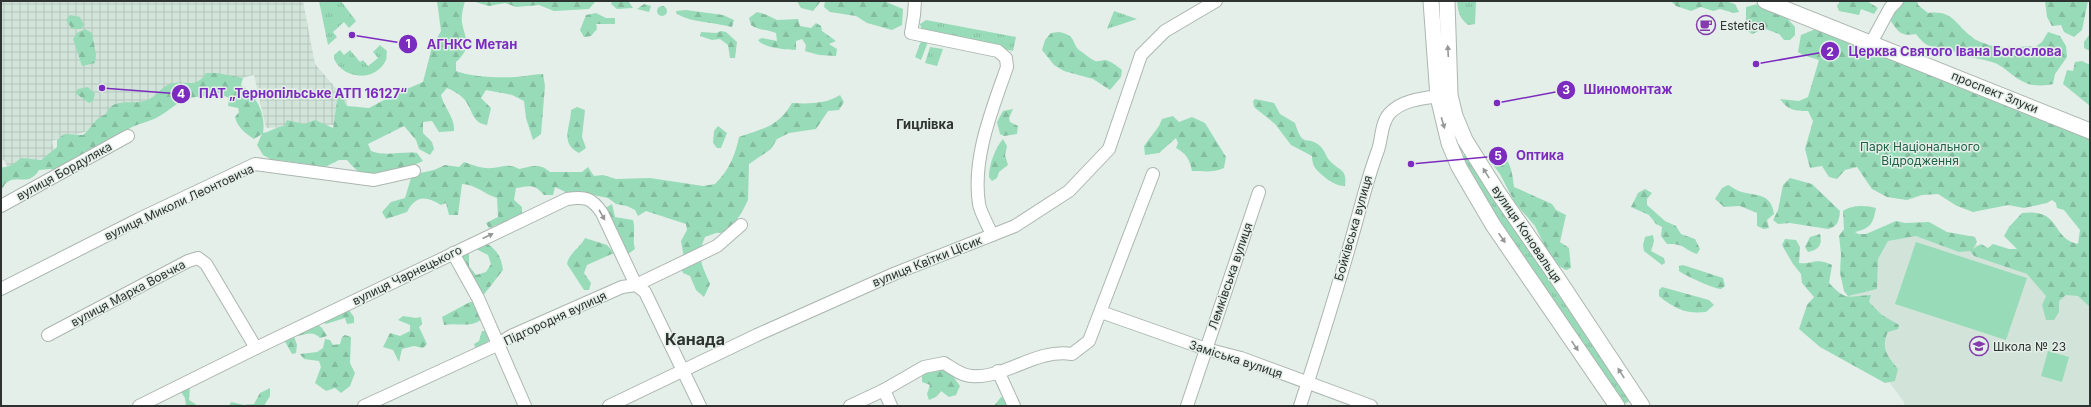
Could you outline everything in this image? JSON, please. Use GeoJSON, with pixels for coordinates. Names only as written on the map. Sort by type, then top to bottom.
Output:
{"type":"FeatureCollection","features":[{"type":"Feature","properties":{"kind":"main road","name":"вулиця Коновальця"},"geometry":{"type":"LineString","coordinates":[[1431,1],[1440,31],[1444,96],[1449,143],[1459,167],[1493,225],[1617,406]]}},
{"type":"Feature","properties":{"kind":"main road","name":"вулиця Коновальця"},"geometry":{"type":"LineString","coordinates":[[1440,31],[1447,1]]}},
{"type":"Feature","properties":{"kind":"main road","name":"проспект Злуки"},"geometry":{"type":"LineString","coordinates":[[1766,1],[2090,131]]}},
{"type":"Feature","properties":{"kind":"main road","name":"вулиця Коновальця"},"geometry":{"type":"LineString","coordinates":[[1444,96],[1455,116],[1465,140],[1497,191],[1641,406]]}},
{"type":"Feature","properties":{"kind":"main road"},"geometry":{"type":"LineString","coordinates":[[1449,143],[1465,140]]}},
{"type":"Feature","properties":{"kind":"street"},"geometry":{"type":"LineString","coordinates":[[915,1],[911,33],[998,51],[1006,58],[1006,67],[985,132],[978,182],[979,206],[992,235]]}},
{"type":"Feature","properties":{"kind":"street","name":"вулиця Квітки Цісик"},"geometry":{"type":"LineString","coordinates":[[609,406],[757,335],[896,273],[1015,226],[1069,192],[1109,149],[1141,55],[1165,31],[1216,1]]}},
{"type":"Feature","properties":{"kind":"street"},"geometry":{"type":"LineString","coordinates":[[1871,43],[1890,8],[1897,1]]}},
{"type":"Feature","properties":{"kind":"street","name":"Бойківська вулиця"},"geometry":{"type":"LineString","coordinates":[[1300,406],[1356,223],[1368,174],[1381,141],[1384,124],[1389,113],[1399,105],[1424,98],[1444,96]]}},
{"type":"Feature","properties":{"kind":"street","name":"вулиця Бордуляка"},"geometry":{"type":"LineString","coordinates":[[1,206],[128,136]]}},
{"type":"Feature","properties":{"kind":"street","name":"вулиця Миколи Леонтовича"},"geometry":{"type":"LineString","coordinates":[[1,289],[139,219],[255,164],[374,180],[414,171]]}},
{"type":"Feature","properties":{"kind":"street"},"geometry":{"type":"LineString","coordinates":[[850,406],[884,390],[924,367],[944,363],[958,372],[972,376],[998,372],[1047,355],[1064,353],[1072,354],[1089,341],[1153,174]]}},
{"type":"Feature","properties":{"kind":"street","name":"Лемківська вулиця"},"geometry":{"type":"LineString","coordinates":[[1187,406],[1259,192]]}},
{"type":"Feature","properties":{"kind":"street","name":"вулиця Чарнецького"},"geometry":{"type":"LineString","coordinates":[[139,406],[256,348],[567,199],[584,198],[595,202],[602,213],[636,285],[644,292],[700,406]]}},
{"type":"Feature","properties":{"kind":"street","name":"Підгородня вулиця"},"geometry":{"type":"LineString","coordinates":[[364,406],[497,345],[511,336],[622,287],[636,285],[717,246],[741,225]]}},
{"type":"Feature","properties":{"kind":"street"},"geometry":{"type":"LineString","coordinates":[[453,253],[478,298],[497,345],[525,406]]}},
{"type":"Feature","properties":{"kind":"street","name":"вулиця Марка Вовчка"},"geometry":{"type":"LineString","coordinates":[[48,335],[188,261],[198,258],[206,264],[256,348]]}},
{"type":"Feature","properties":{"kind":"street","name":"Заміська вулиця"},"geometry":{"type":"LineString","coordinates":[[1101,312],[1206,349],[1241,358],[1371,406]]}},
{"type":"Feature","properties":{"kind":"street"},"geometry":{"type":"LineString","coordinates":[[998,372],[1014,406]]}},
{"type":"Feature","properties":{"kind":"street"},"geometry":{"type":"LineString","coordinates":[[884,390],[892,406]]}},
{"type":"Feature","properties":{"kind":"shaded area"},"geometry":{"type":"Polygon","coordinates":[[[1,1],[303,1],[315,64],[347,101],[348,124],[266,128],[254,75],[139,105],[99,128],[52,141],[55,155],[8,168],[4,160],[1,161],[1,1]]]}},
{"type":"Feature","properties":{"kind":"shaded area","name":"Школа № 23"},"geometry":{"type":"Polygon","coordinates":[[[1897,221],[2014,256],[2090,290],[2090,406],[1904,406],[1904,402],[1889,382],[1848,310],[1846,246],[1897,221]]]}},
{"type":"Feature","properties":{"kind":"green space"},"geometry":{"type":"Polygon","coordinates":[[[319,1],[341,1],[356,21],[349,28],[344,22],[333,32],[337,37],[328,45],[319,1]]]}},
{"type":"Feature","properties":{"kind":"green space"},"geometry":{"type":"Polygon","coordinates":[[[437,1],[465,1],[462,12],[462,23],[466,39],[466,48],[456,62],[456,71],[469,75],[493,77],[519,77],[543,74],[545,86],[541,134],[533,140],[526,118],[524,101],[512,95],[486,90],[481,98],[491,108],[487,125],[478,122],[464,99],[447,88],[441,95],[453,121],[454,131],[439,132],[432,121],[423,122],[423,133],[432,142],[434,149],[430,155],[419,149],[416,140],[404,126],[368,144],[371,151],[377,153],[417,153],[423,161],[403,169],[372,176],[358,171],[347,160],[339,160],[325,167],[272,160],[263,155],[257,145],[262,134],[254,139],[245,132],[236,121],[235,117],[239,112],[238,108],[228,106],[229,98],[216,92],[208,96],[184,100],[158,117],[132,127],[99,148],[86,151],[58,172],[51,169],[39,170],[31,178],[10,180],[1,190],[1,167],[9,166],[21,158],[41,160],[57,147],[57,140],[64,134],[83,135],[95,121],[106,114],[109,108],[113,105],[124,102],[142,102],[153,97],[167,85],[176,83],[194,83],[202,78],[206,73],[217,73],[243,78],[241,85],[252,94],[262,112],[264,126],[263,133],[284,126],[287,120],[304,124],[315,120],[333,128],[338,95],[342,97],[347,106],[369,108],[384,100],[394,98],[400,92],[423,82],[432,47],[441,31],[437,1]]]}},
{"type":"Feature","properties":{"kind":"green space"},"geometry":{"type":"Polygon","coordinates":[[[472,1],[595,2],[589,9],[554,11],[539,5],[516,7],[505,3],[489,6],[472,1]]]}},
{"type":"Feature","properties":{"kind":"green space"},"geometry":{"type":"Polygon","coordinates":[[[612,1],[629,2],[633,8],[617,9],[611,4],[612,1]]]}},
{"type":"Feature","properties":{"kind":"green space"},"geometry":{"type":"Polygon","coordinates":[[[797,1],[821,1],[813,11],[801,8],[797,1]]]}},
{"type":"Feature","properties":{"kind":"green space"},"geometry":{"type":"Polygon","coordinates":[[[825,1],[884,1],[903,9],[902,25],[892,30],[867,23],[856,16],[830,12],[824,7],[825,1]]]}},
{"type":"Feature","properties":{"kind":"green space"},"geometry":{"type":"Polygon","coordinates":[[[1457,1],[1476,1],[1475,24],[1468,25],[1463,20],[1457,1]]]}},
{"type":"Feature","properties":{"kind":"green space"},"geometry":{"type":"Polygon","coordinates":[[[1671,1],[1725,1],[1735,4],[1739,12],[1734,13],[1720,9],[1713,11],[1701,7],[1691,11],[1676,6],[1671,1]]]}},
{"type":"Feature","properties":{"kind":"green space"},"geometry":{"type":"Polygon","coordinates":[[[1840,1],[1867,1],[1878,8],[1874,14],[1861,9],[1859,15],[1839,11],[1837,6],[1840,1]]]}},
{"type":"Feature","properties":{"kind":"green space"},"geometry":{"type":"Polygon","coordinates":[[[1905,1],[1917,1],[1918,5],[1928,13],[1937,13],[1949,16],[1974,38],[1989,45],[2005,47],[2035,47],[2042,42],[2048,32],[2060,36],[2066,46],[2067,57],[2055,74],[2053,84],[2032,85],[2026,83],[1997,64],[1962,55],[1950,49],[1930,46],[1924,43],[1916,34],[1910,35],[1899,32],[1888,17],[1905,1]]]}},
{"type":"Feature","properties":{"kind":"green space"},"geometry":{"type":"Polygon","coordinates":[[[2045,1],[2088,1],[2082,30],[2074,37],[2064,32],[2061,25],[2052,26],[2047,17],[2045,1]]]}},
{"type":"Feature","properties":{"kind":"green space"},"geometry":{"type":"Polygon","coordinates":[[[644,4],[651,6],[649,12],[637,9],[644,4]]]}},
{"type":"Feature","properties":{"kind":"green space"},"geometry":{"type":"Polygon","coordinates":[[[1757,4],[1787,18],[1795,27],[1795,35],[1790,40],[1784,40],[1779,34],[1760,27],[1757,32],[1752,34],[1746,30],[1746,7],[1757,4]]]}},
{"type":"Feature","properties":{"kind":"green space"},"geometry":{"type":"Polygon","coordinates":[[[660,6],[664,6],[666,7],[666,15],[660,16],[657,13],[657,9],[660,6]]]}},
{"type":"Feature","properties":{"kind":"green space"},"geometry":{"type":"Polygon","coordinates":[[[686,10],[723,15],[734,20],[732,27],[683,17],[677,14],[676,11],[686,10]]]}},
{"type":"Feature","properties":{"kind":"green space"},"geometry":{"type":"Polygon","coordinates":[[[1114,11],[1137,19],[1107,29],[1114,11]]]}},
{"type":"Feature","properties":{"kind":"green space"},"geometry":{"type":"Polygon","coordinates":[[[757,12],[777,20],[798,19],[800,26],[811,28],[816,23],[821,26],[822,31],[836,41],[829,44],[837,49],[836,56],[819,55],[805,51],[806,45],[802,39],[796,41],[796,50],[776,48],[761,43],[758,40],[762,38],[777,41],[776,33],[751,25],[749,18],[757,12]]]}},
{"type":"Feature","properties":{"kind":"green space"},"geometry":{"type":"Polygon","coordinates":[[[596,13],[606,18],[615,18],[615,24],[596,24],[597,29],[591,36],[584,37],[580,30],[586,15],[596,13]]]}},
{"type":"Feature","properties":{"kind":"green space"},"geometry":{"type":"Polygon","coordinates":[[[70,15],[80,17],[84,25],[81,29],[72,29],[66,20],[70,15]]]}},
{"type":"Feature","properties":{"kind":"green space"},"geometry":{"type":"Polygon","coordinates":[[[2090,15],[2090,51],[2084,48],[2084,42],[2089,35],[2090,15]]]}},
{"type":"Feature","properties":{"kind":"green space"},"geometry":{"type":"Polygon","coordinates":[[[926,20],[1016,37],[1013,51],[922,30],[920,24],[926,20]]]}},
{"type":"Feature","properties":{"kind":"green space","name":"Парк Національного Відродження"},"geometry":{"type":"Polygon","coordinates":[[[1818,28],[2090,136],[2090,307],[2078,296],[2066,295],[2059,301],[2059,312],[2054,320],[2046,320],[2042,305],[2046,296],[2027,274],[1974,256],[1970,251],[1959,252],[1916,236],[1888,241],[1878,259],[1877,289],[1848,296],[1844,291],[1840,273],[1841,254],[1839,236],[1844,229],[1843,211],[1846,209],[1864,206],[1876,208],[1872,222],[1865,229],[1855,232],[1858,234],[1866,234],[1896,221],[1905,223],[1929,222],[1947,232],[1975,237],[1977,242],[1973,249],[1981,244],[1988,248],[1993,244],[2009,249],[2017,249],[2004,236],[2009,227],[2022,213],[2044,215],[2050,219],[2063,236],[2069,241],[2078,244],[2080,230],[2064,210],[2057,208],[2056,203],[2052,200],[2047,203],[2024,208],[2008,205],[1973,212],[1957,206],[1938,194],[1922,195],[1907,200],[1887,197],[1872,189],[1857,167],[1845,170],[1837,179],[1829,177],[1822,166],[1810,168],[1805,149],[1813,121],[1808,111],[1799,111],[1789,108],[1780,99],[1799,101],[1808,97],[1819,60],[1798,52],[1801,35],[1818,28]]]}},
{"type":"Feature","properties":{"kind":"green space"},"geometry":{"type":"Polygon","coordinates":[[[85,29],[92,33],[96,55],[95,63],[82,66],[73,39],[77,33],[85,29]]]}},
{"type":"Feature","properties":{"kind":"green space"},"geometry":{"type":"Polygon","coordinates":[[[721,31],[726,32],[737,42],[735,58],[730,58],[728,45],[720,39],[712,40],[700,36],[701,32],[716,33],[721,31]]]}},
{"type":"Feature","properties":{"kind":"green space"},"geometry":{"type":"Polygon","coordinates":[[[1059,32],[1072,38],[1078,49],[1093,60],[1105,60],[1122,70],[1121,77],[1110,90],[1093,79],[1064,71],[1054,65],[1042,50],[1045,40],[1051,33],[1059,32]]]}},
{"type":"Feature","properties":{"kind":"green space"},"geometry":{"type":"Polygon","coordinates":[[[922,39],[928,42],[921,60],[915,57],[922,39]]]}},
{"type":"Feature","properties":{"kind":"green space"},"geometry":{"type":"Polygon","coordinates":[[[380,45],[387,51],[386,60],[375,72],[368,75],[360,76],[345,71],[334,59],[334,55],[340,50],[344,55],[350,50],[360,62],[363,60],[368,66],[378,58],[373,52],[380,45]]]}},
{"type":"Feature","properties":{"kind":"green space"},"geometry":{"type":"Polygon","coordinates":[[[930,47],[943,49],[937,66],[925,63],[930,47]]]}},
{"type":"Feature","properties":{"kind":"green space"},"geometry":{"type":"Polygon","coordinates":[[[2082,61],[2090,65],[2090,106],[2063,84],[2067,70],[2073,71],[2075,62],[2082,61]]]}},
{"type":"Feature","properties":{"kind":"green space"},"geometry":{"type":"Polygon","coordinates":[[[88,87],[95,94],[93,101],[89,103],[75,93],[78,89],[88,87]]]}},
{"type":"Feature","properties":{"kind":"green space"},"geometry":{"type":"Polygon","coordinates":[[[840,95],[844,102],[839,110],[828,111],[816,129],[789,133],[777,139],[771,149],[749,164],[748,200],[743,210],[729,232],[716,233],[705,237],[702,244],[701,261],[710,284],[704,297],[696,290],[690,276],[683,273],[679,263],[684,258],[681,241],[687,230],[686,224],[646,211],[638,216],[635,210],[627,206],[616,204],[608,198],[583,193],[572,195],[555,187],[553,195],[544,195],[532,186],[516,188],[514,200],[522,207],[522,215],[489,228],[486,223],[498,217],[497,198],[475,187],[462,184],[458,215],[449,215],[446,203],[441,205],[426,199],[414,202],[407,212],[386,219],[382,212],[391,202],[405,198],[411,178],[420,173],[434,170],[445,165],[459,167],[464,162],[485,168],[509,166],[519,169],[539,166],[550,172],[582,172],[588,167],[594,176],[603,175],[616,179],[650,178],[703,186],[715,184],[731,162],[739,137],[770,126],[787,111],[792,103],[823,102],[840,95]]]}},
{"type":"Feature","properties":{"kind":"green space"},"geometry":{"type":"Polygon","coordinates":[[[1255,99],[1274,103],[1280,114],[1295,123],[1300,136],[1303,139],[1312,141],[1320,146],[1329,160],[1344,174],[1345,186],[1337,185],[1325,177],[1315,168],[1312,161],[1312,156],[1291,145],[1275,124],[1254,107],[1253,101],[1255,99]]]}},
{"type":"Feature","properties":{"kind":"green space"},"geometry":{"type":"Polygon","coordinates":[[[577,107],[585,110],[582,137],[586,148],[579,153],[569,144],[568,139],[571,110],[577,107]]]}},
{"type":"Feature","properties":{"kind":"green space"},"geometry":{"type":"Polygon","coordinates":[[[1013,109],[1009,118],[1010,122],[1018,126],[1017,134],[1004,136],[1000,134],[997,122],[1003,111],[1013,109]]]}},
{"type":"Feature","properties":{"kind":"green space"},"geometry":{"type":"Polygon","coordinates":[[[1173,116],[1179,122],[1192,117],[1205,123],[1226,157],[1224,168],[1212,171],[1192,171],[1187,157],[1176,148],[1178,143],[1176,138],[1159,153],[1145,155],[1144,146],[1159,126],[1162,119],[1173,116]]]}},
{"type":"Feature","properties":{"kind":"green space"},"geometry":{"type":"Polygon","coordinates":[[[718,126],[727,133],[721,148],[717,148],[713,143],[714,131],[718,126]]]}},
{"type":"Feature","properties":{"kind":"green space"},"geometry":{"type":"Polygon","coordinates":[[[1003,139],[1007,146],[1005,155],[1008,165],[999,172],[997,178],[992,181],[989,177],[991,162],[997,147],[1003,139]]]}},
{"type":"Feature","properties":{"kind":"green space"},"geometry":{"type":"Polygon","coordinates":[[[1498,150],[1508,162],[1514,187],[1552,204],[1556,210],[1566,215],[1560,242],[1569,248],[1571,268],[1566,270],[1557,265],[1548,253],[1535,226],[1515,203],[1500,174],[1490,161],[1490,151],[1498,150]]]}},
{"type":"Feature","properties":{"kind":"green space"},"geometry":{"type":"Polygon","coordinates":[[[1468,153],[1630,398],[1628,402],[1623,404],[1523,261],[1461,157],[1468,153]]]}},
{"type":"Feature","properties":{"kind":"green space"},"geometry":{"type":"Polygon","coordinates":[[[1790,178],[1812,184],[1840,211],[1838,220],[1834,227],[1828,229],[1790,223],[1778,224],[1773,220],[1778,210],[1783,185],[1790,178]]]}},
{"type":"Feature","properties":{"kind":"green space"},"geometry":{"type":"Polygon","coordinates":[[[1728,185],[1736,190],[1758,195],[1770,202],[1774,214],[1767,220],[1769,228],[1764,229],[1757,226],[1757,213],[1740,206],[1724,207],[1715,199],[1722,188],[1728,185]]]}},
{"type":"Feature","properties":{"kind":"green space"},"geometry":{"type":"Polygon","coordinates":[[[1645,189],[1652,193],[1647,199],[1647,205],[1665,221],[1676,226],[1681,234],[1695,239],[1700,249],[1697,254],[1677,244],[1667,244],[1661,236],[1662,227],[1656,224],[1649,215],[1631,207],[1638,193],[1645,189]]]}},
{"type":"Feature","properties":{"kind":"green space"},"geometry":{"type":"Polygon","coordinates":[[[612,204],[615,217],[633,220],[635,249],[628,254],[604,209],[612,204]]]}},
{"type":"Feature","properties":{"kind":"green space"},"geometry":{"type":"Polygon","coordinates":[[[1820,234],[1821,241],[1819,246],[1815,250],[1808,252],[1805,247],[1810,237],[1820,234]]]}},
{"type":"Feature","properties":{"kind":"green space"},"geometry":{"type":"Polygon","coordinates":[[[1653,235],[1654,241],[1651,251],[1664,258],[1665,263],[1662,265],[1644,251],[1643,245],[1645,237],[1653,235]]]}},
{"type":"Feature","properties":{"kind":"green space"},"geometry":{"type":"Polygon","coordinates":[[[585,238],[607,245],[614,253],[587,265],[584,273],[591,283],[589,290],[584,290],[567,264],[572,254],[585,238]]]}},
{"type":"Feature","properties":{"kind":"green space"},"geometry":{"type":"Polygon","coordinates":[[[1785,239],[1796,240],[1800,247],[1799,263],[1818,261],[1832,265],[1829,283],[1835,289],[1844,295],[1852,297],[1871,295],[1869,302],[1882,315],[1899,325],[1898,329],[1888,332],[1885,343],[1888,356],[1898,369],[1895,381],[1885,383],[1820,347],[1799,329],[1807,305],[1814,297],[1802,283],[1801,274],[1793,264],[1782,245],[1785,239]]]}},
{"type":"Feature","properties":{"kind":"green space"},"geometry":{"type":"Polygon","coordinates":[[[483,241],[497,253],[501,260],[503,270],[482,297],[460,261],[464,253],[469,254],[469,266],[476,275],[486,272],[491,264],[488,255],[472,247],[483,241]]]}},
{"type":"Feature","properties":{"kind":"green space"},"geometry":{"type":"Polygon","coordinates":[[[1916,242],[2027,278],[2006,340],[1895,304],[1916,242]]]}},
{"type":"Feature","properties":{"kind":"green space"},"geometry":{"type":"Polygon","coordinates":[[[1683,265],[1723,278],[1725,286],[1721,289],[1717,288],[1687,276],[1679,271],[1679,266],[1683,265]]]}},
{"type":"Feature","properties":{"kind":"green space"},"geometry":{"type":"Polygon","coordinates":[[[1662,287],[1709,300],[1714,305],[1706,312],[1681,310],[1659,296],[1659,290],[1662,287]]]}},
{"type":"Feature","properties":{"kind":"green space"},"geometry":{"type":"Polygon","coordinates":[[[483,301],[483,318],[479,321],[470,324],[444,325],[442,317],[470,302],[483,301]]]}},
{"type":"Feature","properties":{"kind":"green space"},"geometry":{"type":"Polygon","coordinates":[[[349,310],[354,317],[354,323],[347,324],[345,318],[326,324],[322,322],[349,310]]]}},
{"type":"Feature","properties":{"kind":"green space"},"geometry":{"type":"Polygon","coordinates":[[[403,316],[416,318],[421,317],[422,324],[419,327],[427,344],[423,348],[414,346],[402,349],[399,362],[393,350],[383,347],[390,333],[400,336],[410,331],[410,325],[398,320],[403,316]]]}},
{"type":"Feature","properties":{"kind":"green space"},"geometry":{"type":"Polygon","coordinates":[[[316,323],[322,328],[327,336],[320,338],[315,334],[298,336],[294,334],[316,323]]]}},
{"type":"Feature","properties":{"kind":"green space"},"geometry":{"type":"Polygon","coordinates":[[[482,331],[489,331],[491,338],[481,349],[475,347],[474,344],[479,341],[482,331]]]}},
{"type":"Feature","properties":{"kind":"green space"},"geometry":{"type":"Polygon","coordinates":[[[345,335],[351,337],[350,363],[355,373],[350,386],[341,393],[335,388],[326,391],[315,383],[321,367],[319,361],[304,359],[300,354],[317,352],[323,348],[325,339],[330,340],[333,345],[340,344],[342,337],[345,335]]]}},
{"type":"Feature","properties":{"kind":"green space"},"geometry":{"type":"Polygon","coordinates":[[[294,336],[297,345],[296,353],[292,354],[284,340],[294,336]]]}},
{"type":"Feature","properties":{"kind":"green space"},"geometry":{"type":"Polygon","coordinates":[[[2048,351],[2069,357],[2062,382],[2041,376],[2048,351]]]}},
{"type":"Feature","properties":{"kind":"green space"},"geometry":{"type":"Polygon","coordinates":[[[938,366],[952,375],[960,386],[956,395],[949,397],[941,391],[936,397],[929,400],[927,394],[930,385],[922,382],[922,376],[938,366]]]}},
{"type":"Feature","properties":{"kind":"green space"},"geometry":{"type":"Polygon","coordinates":[[[184,385],[190,387],[189,400],[198,406],[186,406],[185,398],[181,392],[184,385]]]}},
{"type":"Feature","properties":{"kind":"green space"},"geometry":{"type":"Polygon","coordinates":[[[270,388],[270,396],[264,406],[229,406],[231,402],[244,405],[254,404],[260,393],[270,388]]]}},
{"type":"Feature","properties":{"kind":"green space"},"geometry":{"type":"Polygon","coordinates":[[[1001,397],[1005,399],[1007,406],[994,406],[1001,397]]]}},
{"type":"Feature","properties":{"kind":"place","name":"Estetica"},"geometry":{"type":"Point","coordinates":[1706,25]}},
{"type":"Feature","properties":{"kind":"place","name":"АГНКС Метан"},"geometry":{"type":"Point","coordinates":[352,35]}},
{"type":"Feature","properties":{"kind":"place","name":"Церква Святого Івана Богослова"},"geometry":{"type":"Point","coordinates":[1756,64]}},
{"type":"Feature","properties":{"kind":"place","name":"ПАТ „Тернопільське АТП 16127“"},"geometry":{"type":"Point","coordinates":[102,88]}},
{"type":"Feature","properties":{"kind":"place","name":"Шиномонтаж"},"geometry":{"type":"Point","coordinates":[1497,103]}},
{"type":"Feature","properties":{"kind":"place","name":"Оптика"},"geometry":{"type":"Point","coordinates":[1411,164]}},
{"type":"Feature","properties":{"kind":"place","name":"Школа № 23"},"geometry":{"type":"Point","coordinates":[1979,346]}},
{"type":"Feature","properties":{"kind":"district","name":"Гицлівка"},"geometry":{"type":"Point","coordinates":[925,124]}},
{"type":"Feature","properties":{"kind":"district","name":"Канада"},"geometry":{"type":"Point","coordinates":[695,339]}}]}
